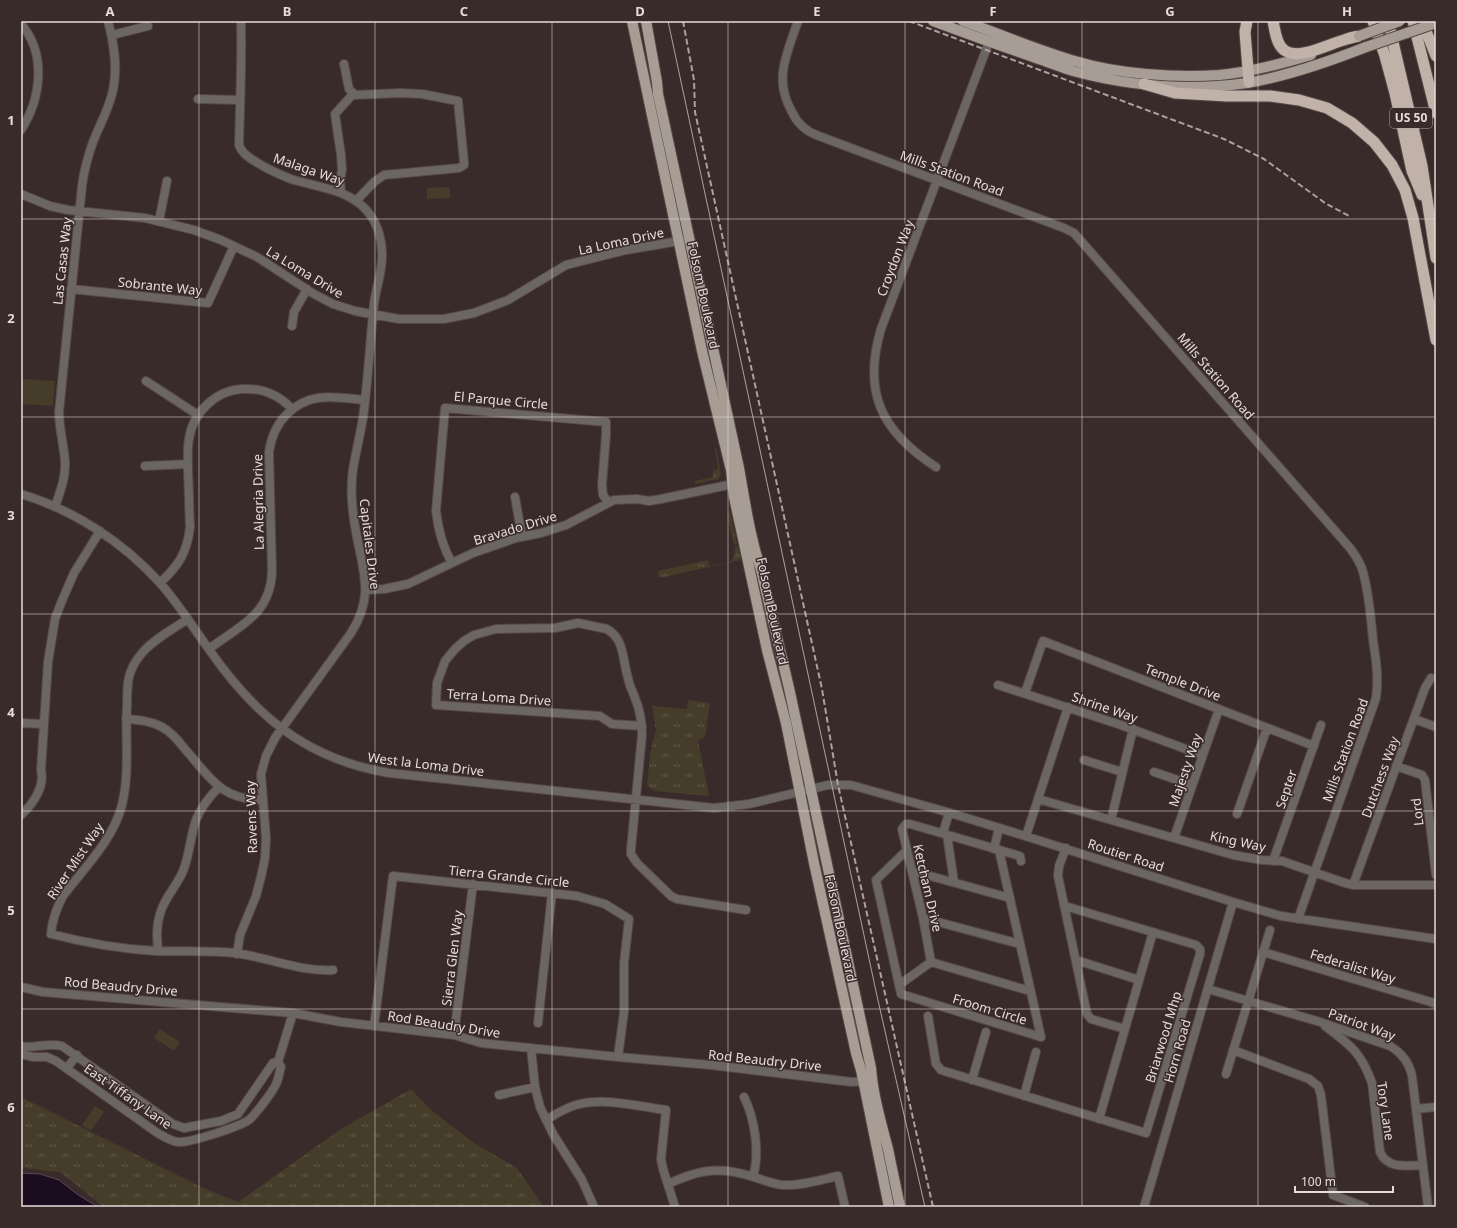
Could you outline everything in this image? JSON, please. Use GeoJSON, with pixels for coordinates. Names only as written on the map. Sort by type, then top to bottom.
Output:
{"type":"FeatureCollection","features":[{"type":"Feature","properties":{"kind":"highway"},"geometry":{"type":"LineString","coordinates":[[1247,21],[1245,32],[1249,82]]}},
{"type":"Feature","properties":{"kind":"highway"},"geometry":{"type":"LineString","coordinates":[[1273,21],[1280,46],[1290,53],[1306,52],[1359,36]]}},
{"type":"Feature","properties":{"kind":"highway"},"geometry":{"type":"LineString","coordinates":[[1373,21],[1395,92],[1412,171],[1430,216]]}},
{"type":"Feature","properties":{"kind":"highway","name":"US 50"},"geometry":{"type":"LineString","coordinates":[[1388,21],[1422,166],[1436,258]]}},
{"type":"Feature","properties":{"kind":"highway","name":"US 50"},"geometry":{"type":"LineString","coordinates":[[1413,21],[1436,113]]}},
{"type":"Feature","properties":{"kind":"highway"},"geometry":{"type":"LineString","coordinates":[[1422,21],[1436,56]]}},
{"type":"Feature","properties":{"kind":"highway"},"geometry":{"type":"LineString","coordinates":[[1144,84],[1175,93],[1227,96],[1270,96],[1299,100],[1327,108],[1352,123],[1374,142],[1392,165],[1405,190],[1413,218],[1436,340]]}},
{"type":"Feature","properties":{"kind":"main road","name":"Folsom Boulevard"},"geometry":{"type":"LineString","coordinates":[[632,21],[684,240],[737,484],[768,650],[786,723],[823,907],[900,1207]]}},
{"type":"Feature","properties":{"kind":"main road","name":"Folsom Boulevard"},"geometry":{"type":"LineString","coordinates":[[646,21],[684,240]]}},
{"type":"Feature","properties":{"kind":"main road"},"geometry":{"type":"LineString","coordinates":[[933,21],[1072,71],[1107,79],[1144,84],[1219,86],[1249,82],[1292,73],[1436,23]]}},
{"type":"Feature","properties":{"kind":"main road"},"geometry":{"type":"LineString","coordinates":[[963,21],[1067,58],[1108,68],[1141,73],[1185,76],[1220,74],[1286,63],[1326,50],[1400,21]]}},
{"type":"Feature","properties":{"kind":"main road"},"geometry":{"type":"LineString","coordinates":[[989,42],[1003,41],[1059,61],[1067,58]]}},
{"type":"Feature","properties":{"kind":"main road","name":"Folsom Boulevard"},"geometry":{"type":"LineString","coordinates":[[737,484],[763,577],[789,688],[871,1068],[867,1081],[889,1207]]}},
{"type":"Feature","properties":{"kind":"main road"},"geometry":{"type":"LineString","coordinates":[[768,650],[775,654],[782,677],[789,688]]}},
{"type":"Feature","properties":{"kind":"main road"},"geometry":{"type":"LineString","coordinates":[[823,907],[832,917],[838,940],[844,946]]}},
{"type":"Feature","properties":{"kind":"street","name":"Las Casas Way"},"geometry":{"type":"LineString","coordinates":[[55,507],[61,490],[65,471],[65,456],[59,425],[59,412],[82,186],[88,157],[106,114],[113,91],[115,66],[112,35],[108,21]]}},
{"type":"Feature","properties":{"kind":"street","name":"Malaga Way"},"geometry":{"type":"LineString","coordinates":[[242,21],[239,145],[241,150],[244,154],[263,166],[290,178],[341,192],[356,201],[372,217],[381,245],[382,259],[373,315]]}},
{"type":"Feature","properties":{"kind":"street","name":"Mills Station Road"},"geometry":{"type":"LineString","coordinates":[[798,21],[783,68],[782,84],[783,94],[787,106],[797,121],[812,134],[1064,228],[1074,234],[1350,548],[1360,562],[1371,616],[1377,672],[1377,694],[1374,708],[1298,919]]}},
{"type":"Feature","properties":{"kind":"street"},"geometry":{"type":"LineString","coordinates":[[21,24],[33,44],[37,58],[38,73],[38,87],[33,106],[21,130]]}},
{"type":"Feature","properties":{"kind":"street"},"geometry":{"type":"LineString","coordinates":[[112,35],[148,26]]}},
{"type":"Feature","properties":{"kind":"street","name":"Croydon Way"},"geometry":{"type":"LineString","coordinates":[[936,467],[912,450],[900,438],[887,421],[881,412],[873,374],[877,344],[881,329],[989,42]]}},
{"type":"Feature","properties":{"kind":"street"},"geometry":{"type":"LineString","coordinates":[[344,64],[349,89],[357,96],[400,93],[422,94],[458,101],[464,162],[464,165],[459,168],[384,175],[374,182],[356,201]]}},
{"type":"Feature","properties":{"kind":"street"},"geometry":{"type":"LineString","coordinates":[[341,192],[341,155],[335,114],[353,94]]}},
{"type":"Feature","properties":{"kind":"street"},"geometry":{"type":"LineString","coordinates":[[198,99],[240,100]]}},
{"type":"Feature","properties":{"kind":"street"},"geometry":{"type":"LineString","coordinates":[[158,221],[167,181]]}},
{"type":"Feature","properties":{"kind":"street","name":"La Loma Drive"},"geometry":{"type":"LineString","coordinates":[[21,194],[50,206],[79,211],[130,216],[194,230],[234,246],[263,261],[326,301],[341,307],[399,320],[456,318],[474,314],[492,308],[508,300],[566,265],[626,250],[684,240]]}},
{"type":"Feature","properties":{"kind":"street","name":"Sobrante Way"},"geometry":{"type":"LineString","coordinates":[[71,289],[208,304],[234,246]]}},
{"type":"Feature","properties":{"kind":"street"},"geometry":{"type":"LineString","coordinates":[[292,326],[294,312],[307,289]]}},
{"type":"Feature","properties":{"kind":"street","name":"Capitales Drive"},"geometry":{"type":"LineString","coordinates":[[282,728],[355,626],[363,607],[366,590],[364,571],[353,514],[352,495],[354,468],[363,418],[373,315]]}},
{"type":"Feature","properties":{"kind":"street"},"geometry":{"type":"LineString","coordinates":[[146,381],[198,415]]}},
{"type":"Feature","properties":{"kind":"street"},"geometry":{"type":"LineString","coordinates":[[160,583],[175,569],[180,562],[189,538],[189,438],[198,415],[210,402],[216,398],[225,393],[239,389],[268,392],[282,400],[292,410]]}},
{"type":"Feature","properties":{"kind":"street","name":"La Alegria Drive"},"geometry":{"type":"LineString","coordinates":[[209,649],[252,619],[268,596],[272,571],[268,452],[274,432],[281,420],[301,403],[319,398],[332,397],[365,400]]}},
{"type":"Feature","properties":{"kind":"street","name":"El Parque Circle"},"geometry":{"type":"LineString","coordinates":[[452,563],[447,554],[437,521],[436,511],[445,408],[606,422],[602,485],[603,495],[608,502]]}},
{"type":"Feature","properties":{"kind":"street"},"geometry":{"type":"LineString","coordinates":[[145,466],[188,464]]}},
{"type":"Feature","properties":{"kind":"street","name":"Bravado Drive"},"geometry":{"type":"LineString","coordinates":[[366,590],[384,589],[408,584],[480,551],[522,537],[541,534],[566,525],[614,500],[625,498],[649,501],[737,484]]}},
{"type":"Feature","properties":{"kind":"street","name":"West la Loma Drive"},"geometry":{"type":"LineString","coordinates":[[21,494],[55,507],[100,531],[134,557],[160,583],[209,649],[251,702],[262,713],[306,746],[350,765],[373,770],[714,808],[749,804],[811,789]]}},
{"type":"Feature","properties":{"kind":"street"},"geometry":{"type":"LineString","coordinates":[[515,497],[522,537]]}},
{"type":"Feature","properties":{"kind":"street"},"geometry":{"type":"LineString","coordinates":[[21,815],[36,798],[43,779],[41,770],[48,662],[55,619],[74,573],[100,531]]}},
{"type":"Feature","properties":{"kind":"street","name":"River Mist Way"},"geometry":{"type":"LineString","coordinates":[[188,619],[148,647],[136,661],[129,678],[126,719],[126,782],[123,800],[117,819],[105,842],[63,896],[54,914],[51,934],[104,946],[158,951],[203,950],[237,954],[316,970],[333,970]]}},
{"type":"Feature","properties":{"kind":"street","name":"Terra Loma Drive"},"geometry":{"type":"LineString","coordinates":[[642,726],[612,724],[600,716],[436,705],[437,683],[445,661],[455,649],[464,641],[481,632],[496,629],[555,628],[578,623],[607,629],[615,635],[620,643],[628,679],[640,712],[642,726],[631,849],[634,860],[677,900],[746,910]]}},
{"type":"Feature","properties":{"kind":"street","name":"Temple Drive"},"geometry":{"type":"LineString","coordinates":[[1025,693],[1043,641],[1314,746]]}},
{"type":"Feature","properties":{"kind":"street","name":"Dutchess Way"},"geometry":{"type":"LineString","coordinates":[[1353,885],[1425,688],[1431,678]]}},
{"type":"Feature","properties":{"kind":"street","name":"Shrine Way"},"geometry":{"type":"LineString","coordinates":[[998,685],[1133,729],[1202,755]]}},
{"type":"Feature","properties":{"kind":"street"},"geometry":{"type":"LineString","coordinates":[[1026,836],[1068,707]]}},
{"type":"Feature","properties":{"kind":"street","name":"Majesty Way"},"geometry":{"type":"LineString","coordinates":[[1174,838],[1219,709]]}},
{"type":"Feature","properties":{"kind":"street"},"geometry":{"type":"LineString","coordinates":[[126,719],[152,722],[162,727],[170,733],[219,787],[227,793],[241,799],[263,800]]}},
{"type":"Feature","properties":{"kind":"street"},"geometry":{"type":"LineString","coordinates":[[1414,719],[1436,726]]}},
{"type":"Feature","properties":{"kind":"street"},"geometry":{"type":"LineString","coordinates":[[21,723],[44,724]]}},
{"type":"Feature","properties":{"kind":"street","name":"Septer"},"geometry":{"type":"LineString","coordinates":[[1273,861],[1321,725]]}},
{"type":"Feature","properties":{"kind":"street","name":"Ravens Way"},"geometry":{"type":"LineString","coordinates":[[237,954],[240,935],[252,908],[265,858],[266,838],[261,774],[263,764],[270,747],[282,728]]}},
{"type":"Feature","properties":{"kind":"street"},"geometry":{"type":"LineString","coordinates":[[1237,814],[1267,728]]}},
{"type":"Feature","properties":{"kind":"street"},"geometry":{"type":"LineString","coordinates":[[1111,820],[1133,729]]}},
{"type":"Feature","properties":{"kind":"street"},"geometry":{"type":"LineString","coordinates":[[1084,760],[1122,772]]}},
{"type":"Feature","properties":{"kind":"street","name":"Lord"},"geometry":{"type":"LineString","coordinates":[[1396,766],[1422,775],[1425,780],[1436,875]]}},
{"type":"Feature","properties":{"kind":"street"},"geometry":{"type":"LineString","coordinates":[[1154,772],[1192,785]]}},
{"type":"Feature","properties":{"kind":"street","name":"Routier Road"},"geometry":{"type":"LineString","coordinates":[[811,789],[832,785],[851,785],[949,812],[1281,916],[1436,939]]}},
{"type":"Feature","properties":{"kind":"street"},"geometry":{"type":"LineString","coordinates":[[158,951],[157,933],[160,914],[165,901],[183,872],[191,848],[195,826],[200,811],[206,801],[219,787]]}},
{"type":"Feature","properties":{"kind":"street","name":"King Way"},"geometry":{"type":"LineString","coordinates":[[1038,799],[1233,855],[1282,861],[1332,880],[1353,885],[1436,885]]}},
{"type":"Feature","properties":{"kind":"street"},"geometry":{"type":"LineString","coordinates":[[949,812],[945,834],[954,882]]}},
{"type":"Feature","properties":{"kind":"street","name":"Ketcham Drive"},"geometry":{"type":"LineString","coordinates":[[932,962],[902,829],[906,824],[910,824],[945,834]]}},
{"type":"Feature","properties":{"kind":"street"},"geometry":{"type":"LineString","coordinates":[[996,850],[999,828]]}},
{"type":"Feature","properties":{"kind":"street"},"geometry":{"type":"LineString","coordinates":[[945,834],[1020,856],[1021,861]]}},
{"type":"Feature","properties":{"kind":"street"},"geometry":{"type":"LineString","coordinates":[[1066,848],[1059,866],[1058,876],[1089,1017],[1125,1029]]}},
{"type":"Feature","properties":{"kind":"street"},"geometry":{"type":"LineString","coordinates":[[907,850],[876,880],[899,985],[932,962],[1030,991]]}},
{"type":"Feature","properties":{"kind":"street","name":"Froom Circle"},"geometry":{"type":"LineString","coordinates":[[899,985],[901,994],[1041,1037],[1010,898],[996,850]]}},
{"type":"Feature","properties":{"kind":"street"},"geometry":{"type":"LineString","coordinates":[[912,871],[1010,898]]}},
{"type":"Feature","properties":{"kind":"street","name":"Tierra Grande Circle"},"geometry":{"type":"LineString","coordinates":[[374,1026],[393,876],[577,896],[610,906],[629,919],[624,963],[624,1012],[618,1057]]}},
{"type":"Feature","properties":{"kind":"street","name":"Sierra Glen Way"},"geometry":{"type":"LineString","coordinates":[[454,1035],[473,884]]}},
{"type":"Feature","properties":{"kind":"street"},"geometry":{"type":"LineString","coordinates":[[538,1023],[552,893]]}},
{"type":"Feature","properties":{"kind":"street","name":"Horn Road"},"geometry":{"type":"LineString","coordinates":[[1144,1207],[1233,902]]}},
{"type":"Feature","properties":{"kind":"street","name":"Briarwood Mhp"},"geometry":{"type":"LineString","coordinates":[[928,1016],[936,1064],[941,1070],[1146,1133],[1201,952],[1196,945],[1065,906]]}},
{"type":"Feature","properties":{"kind":"street"},"geometry":{"type":"LineString","coordinates":[[923,918],[1020,944]]}},
{"type":"Feature","properties":{"kind":"street"},"geometry":{"type":"LineString","coordinates":[[1226,1074],[1270,930]]}},
{"type":"Feature","properties":{"kind":"street"},"geometry":{"type":"LineString","coordinates":[[1099,1119],[1153,932]]}},
{"type":"Feature","properties":{"kind":"street","name":"Federalist Way"},"geometry":{"type":"LineString","coordinates":[[1263,952],[1436,1004]]}},
{"type":"Feature","properties":{"kind":"street"},"geometry":{"type":"LineString","coordinates":[[1076,960],[1139,980]]}},
{"type":"Feature","properties":{"kind":"street","name":"Rod Beaudry Drive"},"geometry":{"type":"LineString","coordinates":[[21,987],[43,992],[293,1013],[341,1022],[454,1035],[481,1043],[867,1081]]}},
{"type":"Feature","properties":{"kind":"street","name":"Patriot Way"},"geometry":{"type":"LineString","coordinates":[[1208,989],[1320,1022],[1390,1046],[1404,1056],[1411,1069],[1428,1207]]}},
{"type":"Feature","properties":{"kind":"street","name":"East Tiffany Lane"},"geometry":{"type":"LineString","coordinates":[[21,1054],[34,1057],[47,1057],[67,1068],[156,1132],[171,1140],[179,1142],[190,1141],[244,1124],[251,1118],[276,1084],[281,1067],[278,1062],[293,1013]]}},
{"type":"Feature","properties":{"kind":"street","name":"Tory Lane"},"geometry":{"type":"LineString","coordinates":[[1320,1022],[1354,1050],[1362,1060],[1372,1083],[1381,1155],[1385,1160],[1398,1166],[1423,1165]]}},
{"type":"Feature","properties":{"kind":"street"},"geometry":{"type":"LineString","coordinates":[[972,1080],[986,1032]]}},
{"type":"Feature","properties":{"kind":"street","name":"East Tiffany Lane"},"geometry":{"type":"LineString","coordinates":[[21,1046],[28,1047],[55,1044],[62,1046],[173,1124],[184,1128],[221,1121],[238,1114],[273,1063],[278,1062]]}},
{"type":"Feature","properties":{"kind":"street"},"geometry":{"type":"LineString","coordinates":[[531,1048],[535,1087],[546,1120],[582,1180],[594,1207]]}},
{"type":"Feature","properties":{"kind":"street"},"geometry":{"type":"LineString","coordinates":[[1234,1050],[1309,1079],[1318,1086],[1322,1095],[1333,1195],[1365,1207]]}},
{"type":"Feature","properties":{"kind":"street"},"geometry":{"type":"LineString","coordinates":[[1024,1096],[1036,1052]]}},
{"type":"Feature","properties":{"kind":"street"},"geometry":{"type":"LineString","coordinates":[[67,1068],[77,1056]]}},
{"type":"Feature","properties":{"kind":"street"},"geometry":{"type":"LineString","coordinates":[[499,1095],[535,1087]]}},
{"type":"Feature","properties":{"kind":"street"},"geometry":{"type":"LineString","coordinates":[[744,1097],[748,1107],[756,1143],[757,1158],[753,1177]]}},
{"type":"Feature","properties":{"kind":"street"},"geometry":{"type":"LineString","coordinates":[[546,1120],[566,1108],[588,1102],[605,1102],[666,1110],[661,1159],[676,1207]]}},
{"type":"Feature","properties":{"kind":"street"},"geometry":{"type":"LineString","coordinates":[[1416,1109],[1436,1107]]}},
{"type":"Feature","properties":{"kind":"street"},"geometry":{"type":"LineString","coordinates":[[668,1184],[692,1174],[710,1170],[737,1172],[773,1183],[792,1185],[838,1176],[844,1207]]}},
{"type":"Feature","properties":{"kind":"green space"},"geometry":{"type":"Polygon","coordinates":[[[450,187],[450,198],[427,199],[427,188],[450,187]]]}},
{"type":"Feature","properties":{"kind":"green space"},"geometry":{"type":"Polygon","coordinates":[[[21,379],[55,381],[53,406],[21,404],[21,379]]]}},
{"type":"Feature","properties":{"kind":"green space"},"geometry":{"type":"Polygon","coordinates":[[[715,448],[721,475],[718,479],[695,484],[695,481],[713,477],[713,471],[718,469],[715,448]]]}},
{"type":"Feature","properties":{"kind":"green space"},"geometry":{"type":"Polygon","coordinates":[[[730,511],[737,544],[734,545],[727,516],[730,511]]]}},
{"type":"Feature","properties":{"kind":"green space"},"geometry":{"type":"Polygon","coordinates":[[[738,546],[741,560],[659,578],[658,571],[708,560],[710,566],[728,562],[734,557],[734,547],[738,546]]]}},
{"type":"Feature","properties":{"kind":"green space"},"geometry":{"type":"Polygon","coordinates":[[[688,700],[710,703],[705,737],[698,741],[709,796],[655,791],[647,786],[650,754],[656,730],[652,706],[687,709],[688,700]]]}},
{"type":"Feature","properties":{"kind":"green space"},"geometry":{"type":"Polygon","coordinates":[[[160,1029],[180,1042],[174,1051],[154,1038],[160,1029]]]}},
{"type":"Feature","properties":{"kind":"green space"},"geometry":{"type":"Polygon","coordinates":[[[411,1089],[431,1110],[474,1143],[517,1168],[544,1207],[104,1207],[60,1172],[21,1168],[21,1097],[203,1188],[238,1202],[341,1129],[411,1089]]]}},
{"type":"Feature","properties":{"kind":"green space"},"geometry":{"type":"Polygon","coordinates":[[[95,1106],[104,1112],[91,1131],[82,1125],[95,1106]]]}},
{"type":"Feature","properties":{"kind":"shaded area"},"geometry":{"type":"Polygon","coordinates":[[[21,1173],[40,1174],[59,1180],[77,1194],[98,1207],[21,1207],[21,1173]]]}},
{"type":"Feature","properties":{"kind":"tram line"},"geometry":{"type":"LineString","coordinates":[[668,21],[877,996],[925,1207]]}},
{"type":"Feature","properties":{"kind":"railway"},"geometry":{"type":"LineString","coordinates":[[683,21],[694,80],[695,112],[822,689],[838,785],[933,1207]]}},
{"type":"Feature","properties":{"kind":"railway"},"geometry":{"type":"LineString","coordinates":[[909,21],[1224,139],[1264,159],[1325,203],[1351,217]]}}]}
